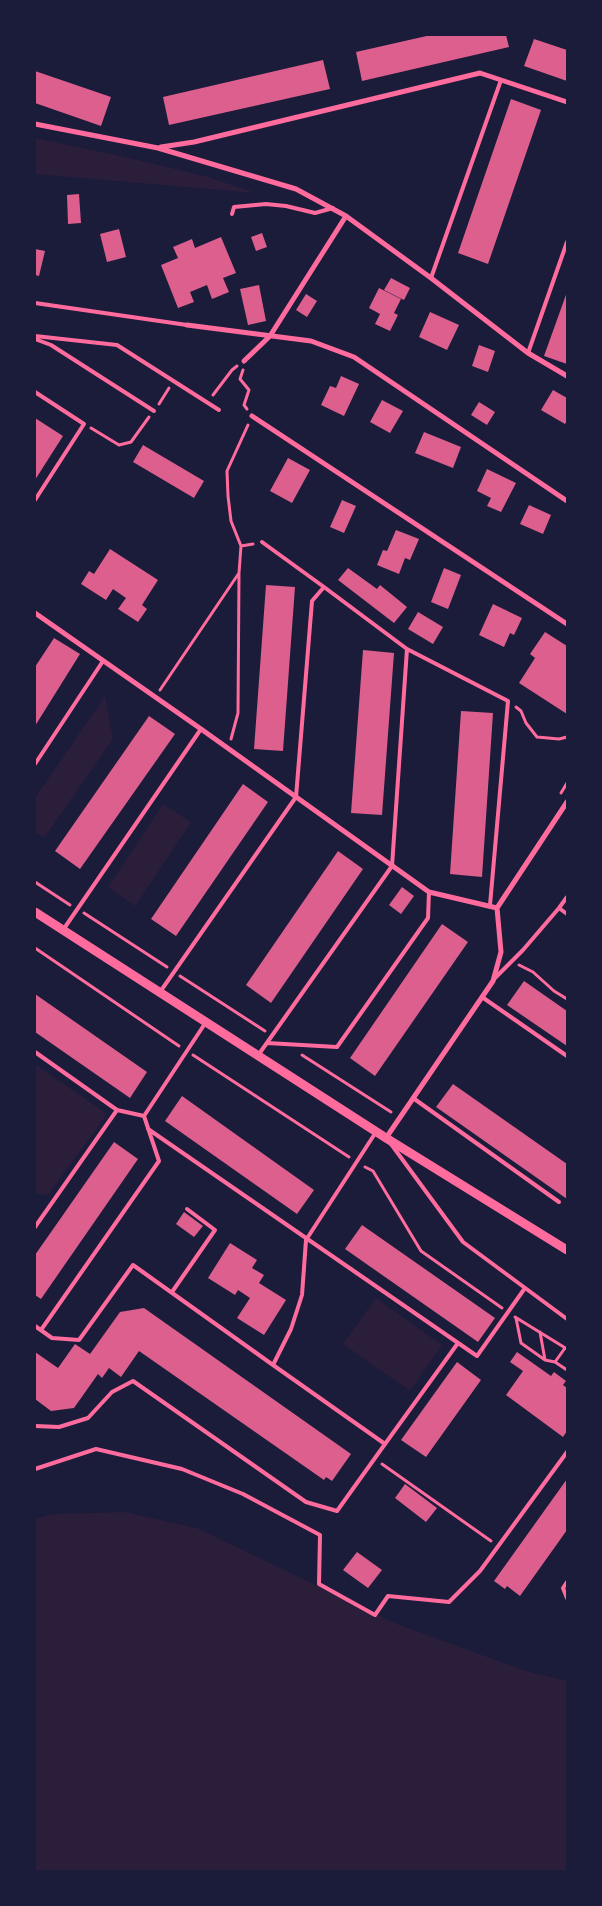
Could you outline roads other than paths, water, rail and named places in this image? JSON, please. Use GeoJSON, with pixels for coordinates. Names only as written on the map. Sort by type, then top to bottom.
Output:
{"type":"FeatureCollection","features":[{"type":"Feature","properties":{"kind":"street"},"geometry":{"type":"LineString","coordinates":[[158,148],[194,142],[480,74],[567,102]]}},
{"type":"Feature","properties":{"kind":"street"},"geometry":{"type":"LineString","coordinates":[[35,124],[158,148],[296,189],[346,216],[432,278],[528,353],[567,376]]}},
{"type":"Feature","properties":{"kind":"street"},"geometry":{"type":"LineString","coordinates":[[244,361],[270,336],[346,216]]}},
{"type":"Feature","properties":{"kind":"street"},"geometry":{"type":"LineString","coordinates":[[188,325],[311,341],[354,358],[567,500]]}},
{"type":"Feature","properties":{"kind":"street"},"geometry":{"type":"LineString","coordinates":[[252,416],[567,624]]}},
{"type":"Feature","properties":{"kind":"street"},"geometry":{"type":"LineString","coordinates":[[35,613],[429,892],[497,908]]}},
{"type":"Feature","properties":{"kind":"street"},"geometry":{"type":"LineString","coordinates":[[386,1138],[492,981],[501,952],[497,908],[567,802]]}},
{"type":"Feature","properties":{"kind":"street"},"geometry":{"type":"LineString","coordinates":[[35,912],[376,1132],[567,1250]]}},
{"type":"Feature","properties":{"kind":"lane"},"geometry":{"type":"LineString","coordinates":[[432,278],[501,80]]}},
{"type":"Feature","properties":{"kind":"lane"},"geometry":{"type":"LineString","coordinates":[[232,214],[234,207],[266,204],[286,206],[315,213],[333,208]]}},
{"type":"Feature","properties":{"kind":"lane"},"geometry":{"type":"LineString","coordinates":[[528,353],[567,242]]}},
{"type":"Feature","properties":{"kind":"lane"},"geometry":{"type":"LineString","coordinates":[[35,303],[188,325]]}},
{"type":"Feature","properties":{"kind":"lane"},"geometry":{"type":"LineString","coordinates":[[35,337],[117,345],[219,410]]}},
{"type":"Feature","properties":{"kind":"lane"},"geometry":{"type":"LineString","coordinates":[[35,337],[52,345],[154,411]]}},
{"type":"Feature","properties":{"kind":"lane"},"geometry":{"type":"LineString","coordinates":[[35,392],[84,424],[35,500]]}},
{"type":"Feature","properties":{"kind":"lane"},"geometry":{"type":"LineString","coordinates":[[262,542],[407,649],[508,701],[490,905]]}},
{"type":"Feature","properties":{"kind":"lane"},"geometry":{"type":"LineString","coordinates":[[160,992],[296,797],[312,601],[324,587]]}},
{"type":"Feature","properties":{"kind":"lane"},"geometry":{"type":"LineString","coordinates":[[258,1056],[392,866],[407,649]]}},
{"type":"Feature","properties":{"kind":"lane"},"geometry":{"type":"LineString","coordinates":[[35,764],[103,661]]}},
{"type":"Feature","properties":{"kind":"lane"},"geometry":{"type":"LineString","coordinates":[[63,930],[201,729]]}},
{"type":"Feature","properties":{"kind":"lane"},"geometry":{"type":"LineString","coordinates":[[267,1043],[337,1047],[428,918],[429,892]]}},
{"type":"Feature","properties":{"kind":"lane"},"geometry":{"type":"LineString","coordinates":[[492,981],[512,961],[567,897]]}},
{"type":"Feature","properties":{"kind":"lane"},"geometry":{"type":"LineString","coordinates":[[559,908],[567,914]]}},
{"type":"Feature","properties":{"kind":"lane"},"geometry":{"type":"LineString","coordinates":[[482,997],[567,1056]]}},
{"type":"Feature","properties":{"kind":"lane"},"geometry":{"type":"LineString","coordinates":[[144,1116],[206,1022]]}},
{"type":"Feature","properties":{"kind":"lane"},"geometry":{"type":"LineString","coordinates":[[35,1052],[117,1110],[144,1116]]}},
{"type":"Feature","properties":{"kind":"lane"},"geometry":{"type":"LineString","coordinates":[[413,1098],[559,1202]]}},
{"type":"Feature","properties":{"kind":"lane"},"geometry":{"type":"LineString","coordinates":[[35,1227],[117,1110]]}},
{"type":"Feature","properties":{"kind":"lane"},"geometry":{"type":"LineString","coordinates":[[41,1330],[159,1161],[144,1116]]}},
{"type":"Feature","properties":{"kind":"lane"},"geometry":{"type":"LineString","coordinates":[[148,1129],[306,1240],[340,1260],[477,1356],[525,1288]]}},
{"type":"Feature","properties":{"kind":"lane"},"geometry":{"type":"LineString","coordinates":[[273,1365],[291,1329],[302,1296],[306,1240],[376,1132]]}},
{"type":"Feature","properties":{"kind":"lane"},"geometry":{"type":"LineString","coordinates":[[386,1138],[463,1242],[567,1319]]}},
{"type":"Feature","properties":{"kind":"lane"},"geometry":{"type":"LineString","coordinates":[[172,1292],[215,1230],[187,1209]]}},
{"type":"Feature","properties":{"kind":"lane"},"geometry":{"type":"LineString","coordinates":[[35,1326],[52,1338],[79,1340],[133,1265],[385,1444]]}},
{"type":"Feature","properties":{"kind":"lane"},"geometry":{"type":"LineString","coordinates":[[35,1426],[60,1427],[88,1418],[112,1392],[133,1381],[306,1502],[337,1511],[458,1343]]}},
{"type":"Feature","properties":{"kind":"lane"},"geometry":{"type":"LineString","coordinates":[[35,1469],[96,1449],[182,1469],[243,1494],[320,1535],[319,1584],[375,1615],[388,1596],[449,1602],[480,1571],[567,1452]]}},
{"type":"Feature","properties":{"kind":"lane"},"geometry":{"type":"LineString","coordinates":[[567,1582],[563,1588],[567,1598]]}}]}
